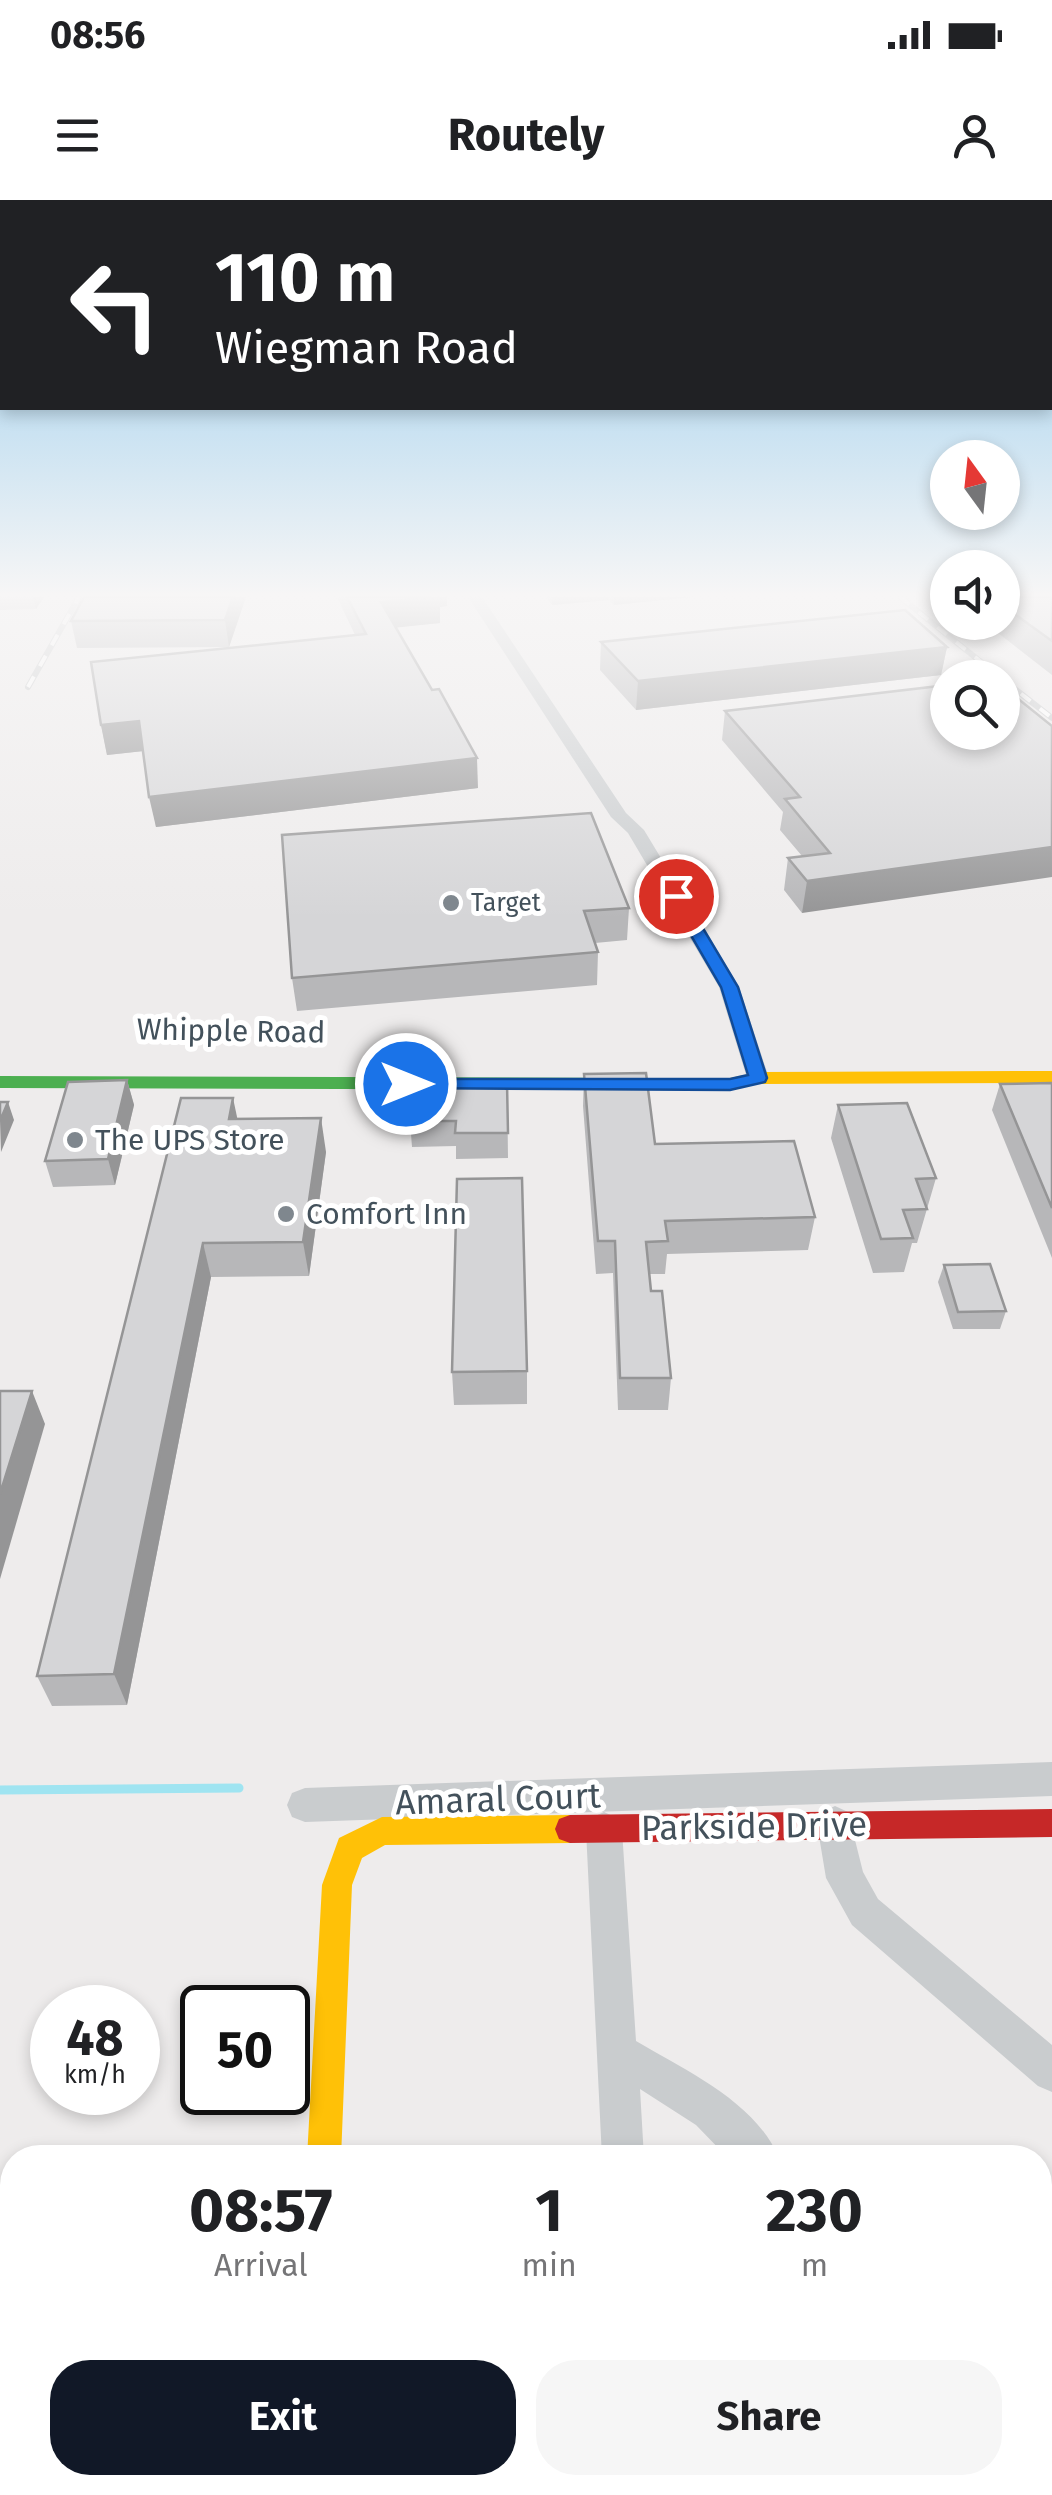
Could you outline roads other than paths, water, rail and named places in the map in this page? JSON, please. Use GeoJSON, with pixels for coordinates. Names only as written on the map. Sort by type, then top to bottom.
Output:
{"type":"FeatureCollection","features":[{"type":"Feature","properties":{"kind":"main road","name":"Whipple Road"},"geometry":{"type":"LineString","coordinates":[[0,1059],[725,1066],[758,1078]]}},
{"type":"Feature","properties":{"kind":"main road","name":"Whipple Road"},"geometry":{"type":"LineString","coordinates":[[0,1082],[730,1084],[758,1078],[1052,1077]]}},
{"type":"Feature","properties":{"kind":"main road","name":"Parkside Drive"},"geometry":{"type":"LineString","coordinates":[[604,1830],[1052,1822]]}},
{"type":"Feature","properties":{"kind":"main road"},"geometry":{"type":"LineString","coordinates":[[325,2145],[337,1885],[350,1848],[382,1831],[604,1830]]}},
{"type":"Feature","properties":{"kind":"street"},"geometry":{"type":"LineString","coordinates":[[546,704],[620,817],[635,830],[717,963],[758,1078]]}},
{"type":"Feature","properties":{"kind":"street","name":"Amaral Court"},"geometry":{"type":"LineString","coordinates":[[305,1806],[1052,1779]]}},
{"type":"Feature","properties":{"kind":"street"},"geometry":{"type":"LineString","coordinates":[[835,1824],[845,1878],[865,1912],[1052,2072]]}},
{"type":"Feature","properties":{"kind":"street","name":"Parkside Drive"},"geometry":{"type":"LineString","coordinates":[[604,1830],[622,2145]]}},
{"type":"Feature","properties":{"kind":"street"},"geometry":{"type":"LineString","coordinates":[[614,2050],[711,2110],[745,2145]]}},
{"type":"Feature","properties":{"kind":"waterway"},"geometry":{"type":"LineString","coordinates":[[0,1790],[239,1788]]}},
{"type":"Feature","properties":{"kind":"railway"},"geometry":{"type":"LineString","coordinates":[[1034,704],[1052,718]]}},
{"type":"Feature","properties":{"kind":"place","name":"Target"},"geometry":{"type":"Point","coordinates":[451,903]}},
{"type":"Feature","properties":{"kind":"place","name":"The UPS Store"},"geometry":{"type":"Point","coordinates":[75,1140]}},
{"type":"Feature","properties":{"kind":"place","name":"Comfort Inn"},"geometry":{"type":"Point","coordinates":[286,1214]}}]}
